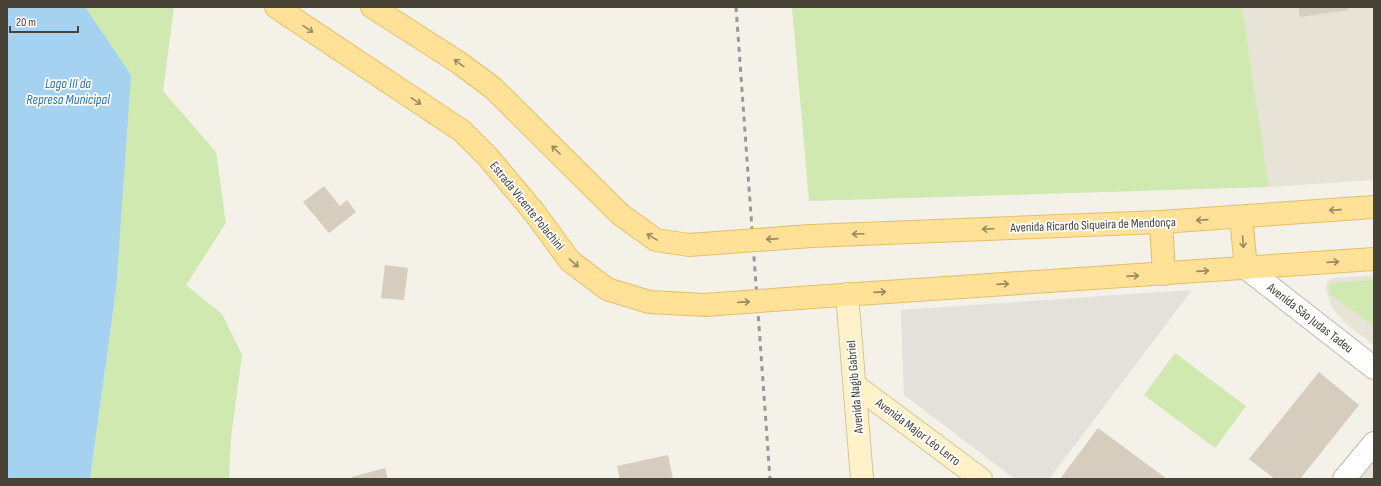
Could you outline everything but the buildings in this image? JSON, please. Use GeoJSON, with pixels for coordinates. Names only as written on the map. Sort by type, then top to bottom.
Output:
{"type":"FeatureCollection","features":[{"type":"Feature","properties":{"kind":"main road","name":"Estrada Vicente Polachini"},"geometry":{"type":"LineString","coordinates":[[276,7],[462,131],[488,157],[534,212],[570,261],[607,289],[649,302],[705,305],[813,298],[847,294]]}},
{"type":"Feature","properties":{"kind":"main road","name":"Avenida Ricardo Siqueira de Mendonça"},"geometry":{"type":"LineString","coordinates":[[372,7],[458,62],[493,88],[620,215],[656,240],[689,245],[811,236],[1161,222],[1374,207]]}},
{"type":"Feature","properties":{"kind":"main road"},"geometry":{"type":"LineString","coordinates":[[1241,217],[1246,268]]}},
{"type":"Feature","properties":{"kind":"main road"},"geometry":{"type":"LineString","coordinates":[[1161,222],[1164,274]]}},
{"type":"Feature","properties":{"kind":"main road"},"geometry":{"type":"LineString","coordinates":[[847,294],[1374,259]]}},
{"type":"Feature","properties":{"kind":"street","name":"Avenida São Judas Tadeu"},"geometry":{"type":"LineString","coordinates":[[1246,268],[1374,368]]}},
{"type":"Feature","properties":{"kind":"street","name":"Avenida Nagib Gabriel"},"geometry":{"type":"LineString","coordinates":[[847,294],[862,479]]}},
{"type":"Feature","properties":{"kind":"street","name":"Avenida Major Léo Lerro"},"geometry":{"type":"LineString","coordinates":[[855,385],[980,479]]}},
{"type":"Feature","properties":{"kind":"street"},"geometry":{"type":"LineString","coordinates":[[1344,479],[1374,443]]}},
{"type":"Feature","properties":{"kind":"shaded area"},"geometry":{"type":"Polygon","coordinates":[[[1242,7],[1374,7],[1374,180],[1269,187],[1242,7]]]}},
{"type":"Feature","properties":{"kind":"shaded area"},"geometry":{"type":"Polygon","coordinates":[[[1374,275],[1374,345],[1346,324],[1332,308],[1326,290],[1327,282],[1333,278],[1374,275]]]}},
{"type":"Feature","properties":{"kind":"shaded area"},"geometry":{"type":"Polygon","coordinates":[[[1192,290],[1049,479],[1015,479],[904,395],[901,310],[1192,290]]]}},
{"type":"Feature","properties":{"kind":"shaded area"},"geometry":{"type":"Polygon","coordinates":[[[1374,460],[1374,479],[1358,479],[1374,460]]]}},
{"type":"Feature","properties":{"kind":"green space"},"geometry":{"type":"Polygon","coordinates":[[[85,7],[174,7],[163,91],[216,152],[226,223],[186,285],[222,314],[242,355],[231,438],[229,479],[90,479],[116,290],[85,7]]]}},
{"type":"Feature","properties":{"kind":"green space"},"geometry":{"type":"Polygon","coordinates":[[[792,7],[1242,7],[1269,187],[809,201],[792,7]]]}},
{"type":"Feature","properties":{"kind":"green space"},"geometry":{"type":"Polygon","coordinates":[[[1374,280],[1374,326],[1331,295],[1329,288],[1331,283],[1374,280]]]}},
{"type":"Feature","properties":{"kind":"green space"},"geometry":{"type":"Polygon","coordinates":[[[1175,353],[1246,406],[1215,448],[1144,395],[1175,353]]]}},
{"type":"Feature","properties":{"kind":"water","name":"Lago III da Represa Municipal"},"geometry":{"type":"Polygon","coordinates":[[[7,7],[85,7],[131,75],[116,290],[90,479],[7,479],[7,7]]]}},
{"type":"Feature","properties":{"kind":"railway"},"geometry":{"type":"LineString","coordinates":[[736,7],[770,479]]}}]}
